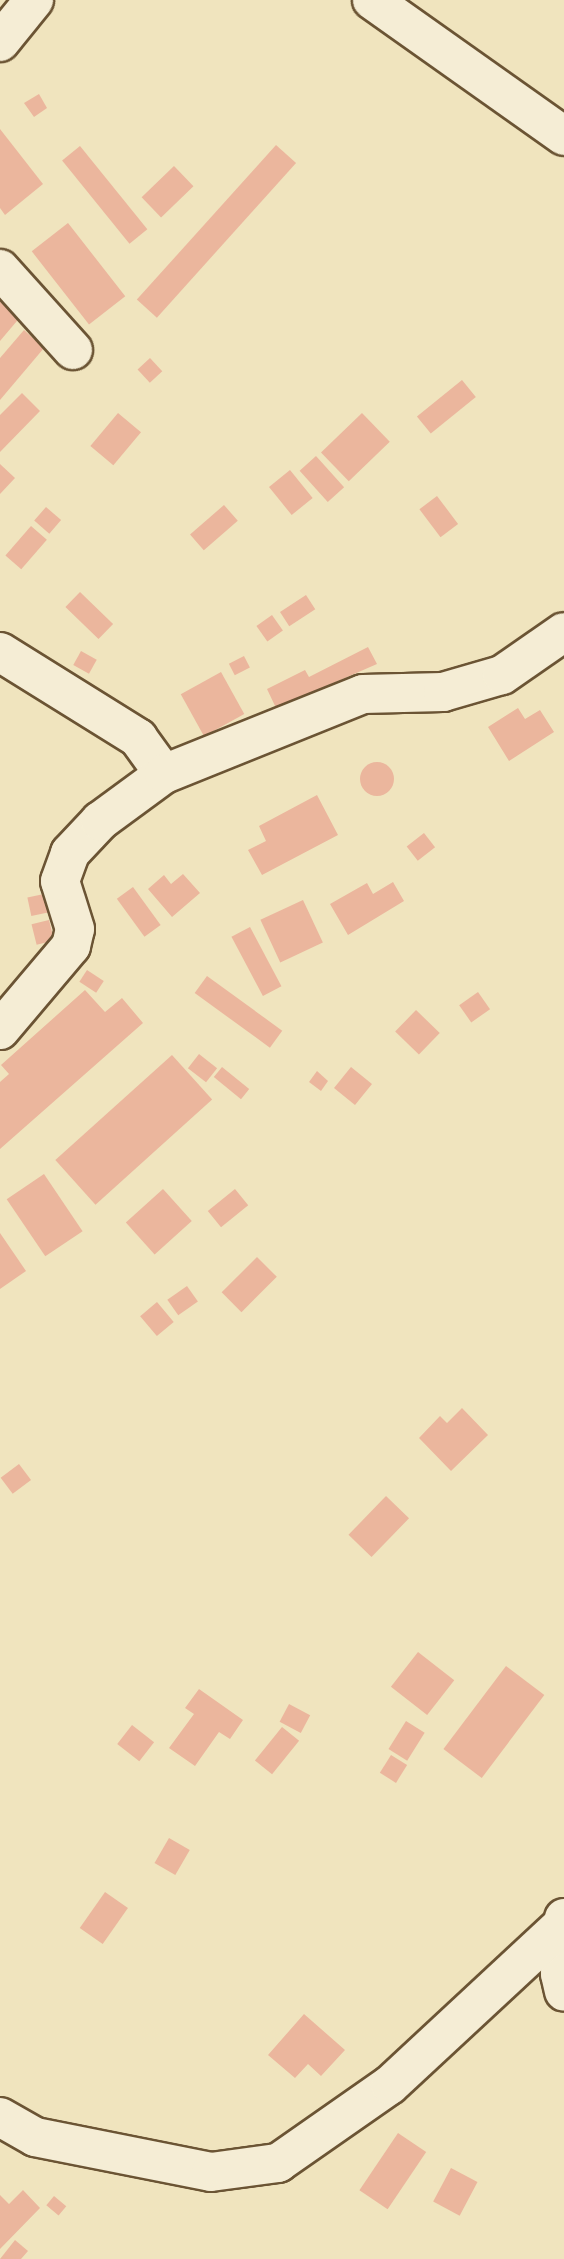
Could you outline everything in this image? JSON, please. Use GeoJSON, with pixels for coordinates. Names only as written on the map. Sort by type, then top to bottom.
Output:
{"type":"FeatureCollection","features":[{"type":"Feature","properties":{"kind":"street"},"geometry":{"type":"LineString","coordinates":[[0,42],[34,0]]}},
{"type":"Feature","properties":{"kind":"street"},"geometry":{"type":"LineString","coordinates":[[372,0],[564,136]]}},
{"type":"Feature","properties":{"kind":"street"},"geometry":{"type":"LineString","coordinates":[[0,269],[73,349]]}},
{"type":"Feature","properties":{"kind":"street"},"geometry":{"type":"LineString","coordinates":[[0,1030],[72,946],[75,929],[60,881],[70,853],[100,821],[164,774],[363,694],[443,692],[502,675],[564,632]]}},
{"type":"Feature","properties":{"kind":"street"},"geometry":{"type":"LineString","coordinates":[[0,652],[138,738],[164,774]]}},
{"type":"Feature","properties":{"kind":"street"},"geometry":{"type":"LineString","coordinates":[[562,1922],[564,1992]]}},
{"type":"Feature","properties":{"kind":"street"},"geometry":{"type":"LineString","coordinates":[[0,2117],[35,2137],[211,2172],[278,2163],[390,2085],[562,1922]]}},
{"type":"Feature","properties":{"kind":"building"},"geometry":{"type":"Polygon","coordinates":[[[39,94],[47,108],[34,117],[24,103],[39,94]]]}},
{"type":"Feature","properties":{"kind":"building"},"geometry":{"type":"Polygon","coordinates":[[[0,129],[43,184],[5,215],[0,208],[0,129]]]}},
{"type":"Feature","properties":{"kind":"building"},"geometry":{"type":"Polygon","coordinates":[[[276,145],[296,163],[157,318],[137,300],[276,145]]]}},
{"type":"Feature","properties":{"kind":"building"},"geometry":{"type":"Polygon","coordinates":[[[80,146],[147,229],[129,244],[62,160],[80,146]]]}},
{"type":"Feature","properties":{"kind":"building"},"geometry":{"type":"Polygon","coordinates":[[[174,166],[193,186],[161,217],[142,197],[174,166]]]}},
{"type":"Feature","properties":{"kind":"building"},"geometry":{"type":"Polygon","coordinates":[[[68,223],[125,296],[89,325],[32,251],[68,223]]]}},
{"type":"Feature","properties":{"kind":"building"},"geometry":{"type":"Polygon","coordinates":[[[3,298],[22,315],[0,341],[0,302],[3,298]]]}},
{"type":"Feature","properties":{"kind":"building"},"geometry":{"type":"Polygon","coordinates":[[[24,330],[44,348],[0,400],[0,358],[24,330]]]}},
{"type":"Feature","properties":{"kind":"building"},"geometry":{"type":"Polygon","coordinates":[[[150,358],[162,371],[150,383],[138,370],[150,358]]]}},
{"type":"Feature","properties":{"kind":"building"},"geometry":{"type":"Polygon","coordinates":[[[462,380],[476,397],[431,434],[417,417],[462,380]]]}},
{"type":"Feature","properties":{"kind":"building"},"geometry":{"type":"Polygon","coordinates":[[[22,393],[40,411],[0,452],[0,415],[22,393]]]}},
{"type":"Feature","properties":{"kind":"building"},"geometry":{"type":"Polygon","coordinates":[[[118,413],[141,432],[113,465],[90,446],[118,413]]]}},
{"type":"Feature","properties":{"kind":"building"},"geometry":{"type":"Polygon","coordinates":[[[362,413],[390,442],[349,481],[321,453],[362,413]]]}},
{"type":"Feature","properties":{"kind":"building"},"geometry":{"type":"Polygon","coordinates":[[[316,456],[344,487],[328,502],[300,471],[316,456]]]}},
{"type":"Feature","properties":{"kind":"building"},"geometry":{"type":"Polygon","coordinates":[[[0,464],[15,478],[0,494],[0,464]]]}},
{"type":"Feature","properties":{"kind":"building"},"geometry":{"type":"Polygon","coordinates":[[[290,470],[313,498],[292,515],[269,487],[290,470]]]}},
{"type":"Feature","properties":{"kind":"building"},"geometry":{"type":"Polygon","coordinates":[[[437,496],[458,524],[440,537],[419,509],[437,496]]]}},
{"type":"Feature","properties":{"kind":"building"},"geometry":{"type":"Polygon","coordinates":[[[224,505],[238,521],[204,550],[190,535],[224,505]]]}},
{"type":"Feature","properties":{"kind":"building"},"geometry":{"type":"Polygon","coordinates":[[[46,507],[61,520],[49,534],[34,521],[46,507]]]}},
{"type":"Feature","properties":{"kind":"building"},"geometry":{"type":"Polygon","coordinates":[[[31,526],[47,540],[21,569],[5,555],[31,526]]]}},
{"type":"Feature","properties":{"kind":"building"},"geometry":{"type":"Polygon","coordinates":[[[80,592],[113,624],[99,639],[65,607],[80,592]]]}},
{"type":"Feature","properties":{"kind":"building"},"geometry":{"type":"Polygon","coordinates":[[[306,595],[315,609],[289,626],[280,612],[306,595]]]}},
{"type":"Feature","properties":{"kind":"building"},"geometry":{"type":"Polygon","coordinates":[[[272,615],[283,631],[267,641],[256,626],[272,615]]]}},
{"type":"Feature","properties":{"kind":"building"},"geometry":{"type":"Polygon","coordinates":[[[368,647],[377,664],[276,708],[267,689],[305,670],[309,677],[368,647]]]}},
{"type":"Feature","properties":{"kind":"building"},"geometry":{"type":"Polygon","coordinates":[[[81,651],[97,660],[89,674],[73,665],[81,651]]]}},
{"type":"Feature","properties":{"kind":"building"},"geometry":{"type":"Polygon","coordinates":[[[244,656],[250,668],[235,675],[229,664],[244,656]]]}},
{"type":"Feature","properties":{"kind":"building"},"geometry":{"type":"Polygon","coordinates":[[[221,672],[244,714],[204,736],[181,694],[221,672]]]}},
{"type":"Feature","properties":{"kind":"building"},"geometry":{"type":"Polygon","coordinates":[[[518,708],[525,719],[540,710],[554,732],[509,761],[488,727],[518,708]]]}},
{"type":"Feature","properties":{"kind":"building"},"geometry":{"type":"Polygon","coordinates":[[[377,762],[389,767],[394,779],[389,791],[377,796],[365,791],[360,779],[365,767],[377,762]]]}},
{"type":"Feature","properties":{"kind":"building"},"geometry":{"type":"Polygon","coordinates":[[[317,795],[338,835],[262,875],[248,850],[266,841],[259,826],[317,795]]]}},
{"type":"Feature","properties":{"kind":"building"},"geometry":{"type":"Polygon","coordinates":[[[424,833],[435,847],[418,861],[407,847],[424,833]]]}},
{"type":"Feature","properties":{"kind":"building"},"geometry":{"type":"Polygon","coordinates":[[[183,874],[200,893],[172,917],[148,889],[164,875],[171,884],[183,874]]]}},
{"type":"Feature","properties":{"kind":"building"},"geometry":{"type":"Polygon","coordinates":[[[393,882],[404,901],[348,935],[330,904],[367,883],[373,894],[393,882]]]}},
{"type":"Feature","properties":{"kind":"building"},"geometry":{"type":"Polygon","coordinates":[[[133,887],[161,925],[144,937],[117,899],[133,887]]]}},
{"type":"Feature","properties":{"kind":"building"},"geometry":{"type":"Polygon","coordinates":[[[44,894],[48,913],[31,916],[27,898],[44,894]]]}},
{"type":"Feature","properties":{"kind":"building"},"geometry":{"type":"Polygon","coordinates":[[[303,900],[323,943],[280,962],[260,920],[303,900]]]}},
{"type":"Feature","properties":{"kind":"building"},"geometry":{"type":"Polygon","coordinates":[[[49,920],[54,940],[37,945],[32,924],[49,920]]]}},
{"type":"Feature","properties":{"kind":"building"},"geometry":{"type":"Polygon","coordinates":[[[250,927],[281,986],[263,996],[231,937],[250,927]]]}},
{"type":"Feature","properties":{"kind":"building"},"geometry":{"type":"Polygon","coordinates":[[[87,970],[104,981],[96,993],[79,982],[87,970]]]}},
{"type":"Feature","properties":{"kind":"building"},"geometry":{"type":"Polygon","coordinates":[[[207,976],[282,1031],[270,1048],[195,993],[207,976]]]}},
{"type":"Feature","properties":{"kind":"building"},"geometry":{"type":"Polygon","coordinates":[[[85,990],[105,1012],[122,998],[143,1023],[0,1149],[0,1082],[9,1074],[1,1065],[85,990]]]}},
{"type":"Feature","properties":{"kind":"building"},"geometry":{"type":"Polygon","coordinates":[[[478,992],[490,1009],[471,1022],[459,1005],[478,992]]]}},
{"type":"Feature","properties":{"kind":"building"},"geometry":{"type":"Polygon","coordinates":[[[416,1010],[440,1033],[419,1055],[395,1032],[416,1010]]]}},
{"type":"Feature","properties":{"kind":"building"},"geometry":{"type":"Polygon","coordinates":[[[199,1054],[217,1068],[206,1082],[188,1068],[199,1054]]]}},
{"type":"Feature","properties":{"kind":"building"},"geometry":{"type":"Polygon","coordinates":[[[172,1055],[212,1100],[95,1205],[55,1160],[172,1055]]]}},
{"type":"Feature","properties":{"kind":"building"},"geometry":{"type":"Polygon","coordinates":[[[222,1067],[249,1089],[241,1099],[214,1077],[222,1067]]]}},
{"type":"Feature","properties":{"kind":"building"},"geometry":{"type":"Polygon","coordinates":[[[351,1067],[372,1084],[355,1105],[334,1088],[351,1067]]]}},
{"type":"Feature","properties":{"kind":"building"},"geometry":{"type":"Polygon","coordinates":[[[317,1071],[328,1081],[321,1091],[309,1082],[317,1071]]]}},
{"type":"Feature","properties":{"kind":"building"},"geometry":{"type":"Polygon","coordinates":[[[44,1174],[83,1231],[45,1256],[7,1199],[44,1174]]]}},
{"type":"Feature","properties":{"kind":"building"},"geometry":{"type":"Polygon","coordinates":[[[163,1189],[192,1221],[155,1254],[126,1222],[163,1189]]]}},
{"type":"Feature","properties":{"kind":"building"},"geometry":{"type":"Polygon","coordinates":[[[235,1189],[248,1205],[221,1227],[208,1211],[235,1189]]]}},
{"type":"Feature","properties":{"kind":"building"},"geometry":{"type":"Polygon","coordinates":[[[0,1233],[26,1271],[0,1289],[0,1233]]]}},
{"type":"Feature","properties":{"kind":"building"},"geometry":{"type":"Polygon","coordinates":[[[257,1257],[277,1277],[241,1312],[222,1292],[257,1257]]]}},
{"type":"Feature","properties":{"kind":"building"},"geometry":{"type":"Polygon","coordinates":[[[187,1286],[198,1302],[178,1315],[167,1300],[187,1286]]]}},
{"type":"Feature","properties":{"kind":"building"},"geometry":{"type":"Polygon","coordinates":[[[157,1302],[174,1322],[157,1336],[140,1316],[157,1302]]]}},
{"type":"Feature","properties":{"kind":"building"},"geometry":{"type":"Polygon","coordinates":[[[462,1408],[488,1435],[451,1471],[419,1438],[440,1416],[447,1423],[462,1408]]]}},
{"type":"Feature","properties":{"kind":"building"},"geometry":{"type":"Polygon","coordinates":[[[19,1464],[31,1480],[13,1494],[1,1478],[19,1464]]]}},
{"type":"Feature","properties":{"kind":"building"},"geometry":{"type":"Polygon","coordinates":[[[386,1496],[409,1518],[372,1557],[348,1535],[386,1496]]]}},
{"type":"Feature","properties":{"kind":"building"},"geometry":{"type":"Polygon","coordinates":[[[418,1652],[454,1680],[427,1715],[391,1687],[418,1652]]]}},
{"type":"Feature","properties":{"kind":"building"},"geometry":{"type":"Polygon","coordinates":[[[506,1666],[544,1695],[482,1778],[443,1749],[506,1666]]]}},
{"type":"Feature","properties":{"kind":"building"},"geometry":{"type":"Polygon","coordinates":[[[199,1689],[243,1720],[230,1739],[219,1732],[195,1766],[169,1748],[194,1714],[185,1708],[199,1689]]]}},
{"type":"Feature","properties":{"kind":"building"},"geometry":{"type":"Polygon","coordinates":[[[289,1704],[310,1715],[301,1733],[280,1722],[289,1704]]]}},
{"type":"Feature","properties":{"kind":"building"},"geometry":{"type":"Polygon","coordinates":[[[406,1721],[425,1733],[407,1761],[389,1749],[406,1721]]]}},
{"type":"Feature","properties":{"kind":"building"},"geometry":{"type":"Polygon","coordinates":[[[132,1725],[154,1742],[139,1761],[117,1744],[132,1725]]]}},
{"type":"Feature","properties":{"kind":"building"},"geometry":{"type":"Polygon","coordinates":[[[282,1727],[299,1741],[272,1774],[255,1760],[282,1727]]]}},
{"type":"Feature","properties":{"kind":"building"},"geometry":{"type":"Polygon","coordinates":[[[391,1755],[407,1765],[396,1783],[380,1773],[391,1755]]]}},
{"type":"Feature","properties":{"kind":"building"},"geometry":{"type":"Polygon","coordinates":[[[169,1838],[190,1850],[175,1875],[154,1863],[169,1838]]]}},
{"type":"Feature","properties":{"kind":"building"},"geometry":{"type":"Polygon","coordinates":[[[105,1892],[128,1908],[103,1944],[80,1928],[105,1892]]]}},
{"type":"Feature","properties":{"kind":"building"},"geometry":{"type":"Polygon","coordinates":[[[304,2014],[345,2050],[321,2076],[308,2064],[295,2078],[268,2055],[304,2014]]]}},
{"type":"Feature","properties":{"kind":"building"},"geometry":{"type":"Polygon","coordinates":[[[398,2133],[426,2152],[388,2209],[359,2190],[398,2133]]]}},
{"type":"Feature","properties":{"kind":"building"},"geometry":{"type":"Polygon","coordinates":[[[451,2168],[477,2182],[460,2216],[433,2202],[451,2168]]]}},
{"type":"Feature","properties":{"kind":"building"},"geometry":{"type":"Polygon","coordinates":[[[23,2190],[40,2208],[0,2249],[0,2195],[9,2204],[23,2190]]]}},
{"type":"Feature","properties":{"kind":"building"},"geometry":{"type":"Polygon","coordinates":[[[54,2196],[66,2206],[59,2215],[46,2205],[54,2196]]]}},
{"type":"Feature","properties":{"kind":"building"},"geometry":{"type":"Polygon","coordinates":[[[15,2240],[28,2251],[21,2259],[0,2259],[15,2240]]]}}]}
